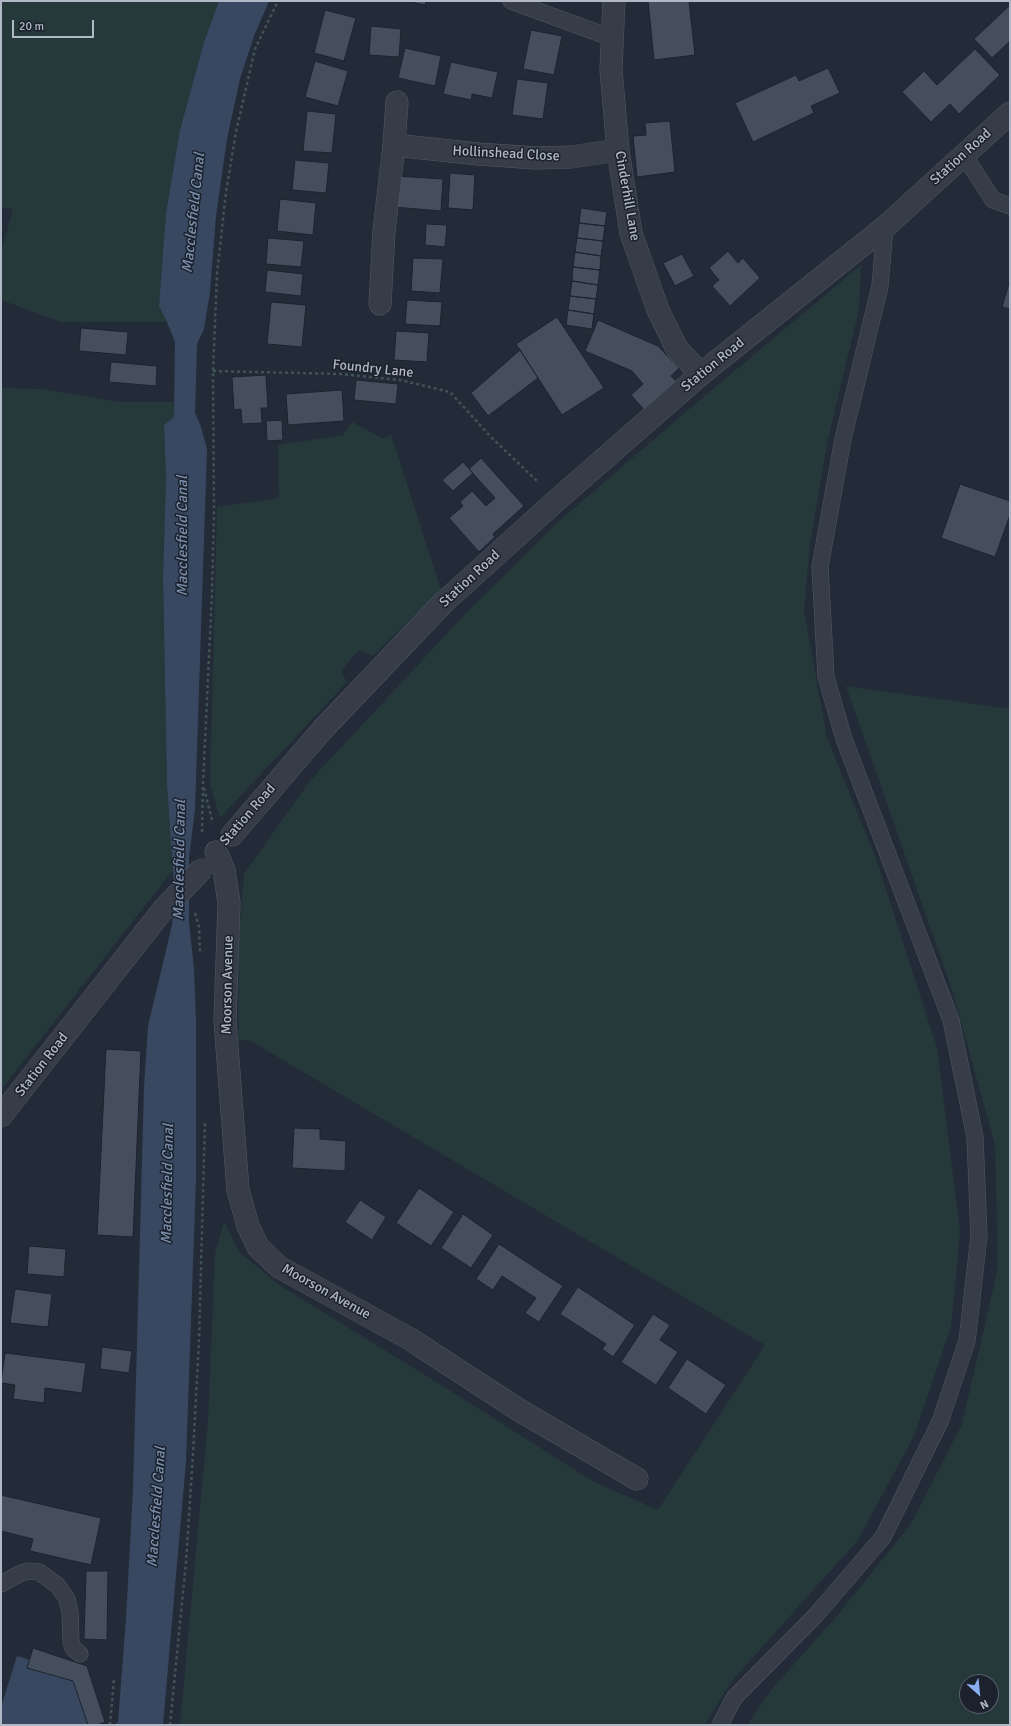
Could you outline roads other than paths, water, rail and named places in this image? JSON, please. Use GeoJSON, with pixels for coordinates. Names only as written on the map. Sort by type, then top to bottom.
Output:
{"type":"FeatureCollection","features":[{"type":"Feature","properties":{"kind":"street","name":"Cinderhill Lane"},"geometry":{"type":"LineString","coordinates":[[614,1],[611,70],[618,150],[631,233],[658,310],[677,349],[701,374]]}},
{"type":"Feature","properties":{"kind":"street"},"geometry":{"type":"LineString","coordinates":[[380,304],[384,231],[394,145],[397,102]]}},
{"type":"Feature","properties":{"kind":"street","name":"Station Road"},"geometry":{"type":"LineString","coordinates":[[1,1116],[162,911],[202,869],[208,845],[323,729],[443,603],[557,500],[701,374],[885,227],[1010,113]]}},
{"type":"Feature","properties":{"kind":"street","name":"Hollinshead Close"},"geometry":{"type":"LineString","coordinates":[[394,145],[478,154],[536,158],[571,157],[618,150]]}},
{"type":"Feature","properties":{"kind":"street","name":"Moorson Avenue"},"geometry":{"type":"LineString","coordinates":[[208,845],[224,870],[229,903],[225,1021],[238,1190],[248,1226],[258,1247],[279,1267],[410,1339],[519,1410],[637,1479]]}},
{"type":"Feature","properties":{"kind":"lane"},"geometry":{"type":"LineString","coordinates":[[511,1],[612,38]]}},
{"type":"Feature","properties":{"kind":"lane"},"geometry":{"type":"LineString","coordinates":[[964,155],[993,200],[1010,206]]}},
{"type":"Feature","properties":{"kind":"lane"},"geometry":{"type":"LineString","coordinates":[[720,1725],[734,1698],[816,1614],[883,1537],[940,1422],[967,1341],[979,1236],[975,1137],[951,1020],[844,739],[826,677],[820,567],[843,439],[880,286],[885,227]]}},
{"type":"Feature","properties":{"kind":"lane"},"geometry":{"type":"LineString","coordinates":[[1,1584],[19,1574],[28,1571],[39,1572],[58,1586],[67,1599],[70,1612],[71,1642],[73,1648],[80,1654]]}},
{"type":"Feature","properties":{"kind":"water","name":"Macclesfield Canal"},"geometry":{"type":"Polygon","coordinates":[[[219,1],[269,1],[254,36],[240,79],[227,139],[216,216],[210,292],[204,329],[197,344],[195,413],[201,427],[207,449],[195,809],[189,857],[189,922],[194,969],[196,1021],[196,1179],[186,1461],[163,1725],[114,1725],[118,1722],[126,1619],[133,1489],[144,1087],[148,1026],[172,925],[175,899],[167,785],[163,577],[166,478],[164,425],[174,417],[175,342],[159,306],[166,213],[180,130],[204,42],[219,1]]]}},
{"type":"Feature","properties":{"kind":"water"},"geometry":{"type":"Polygon","coordinates":[[[17,1656],[81,1676],[99,1725],[1,1725],[1,1707],[17,1656]]]}}]}
